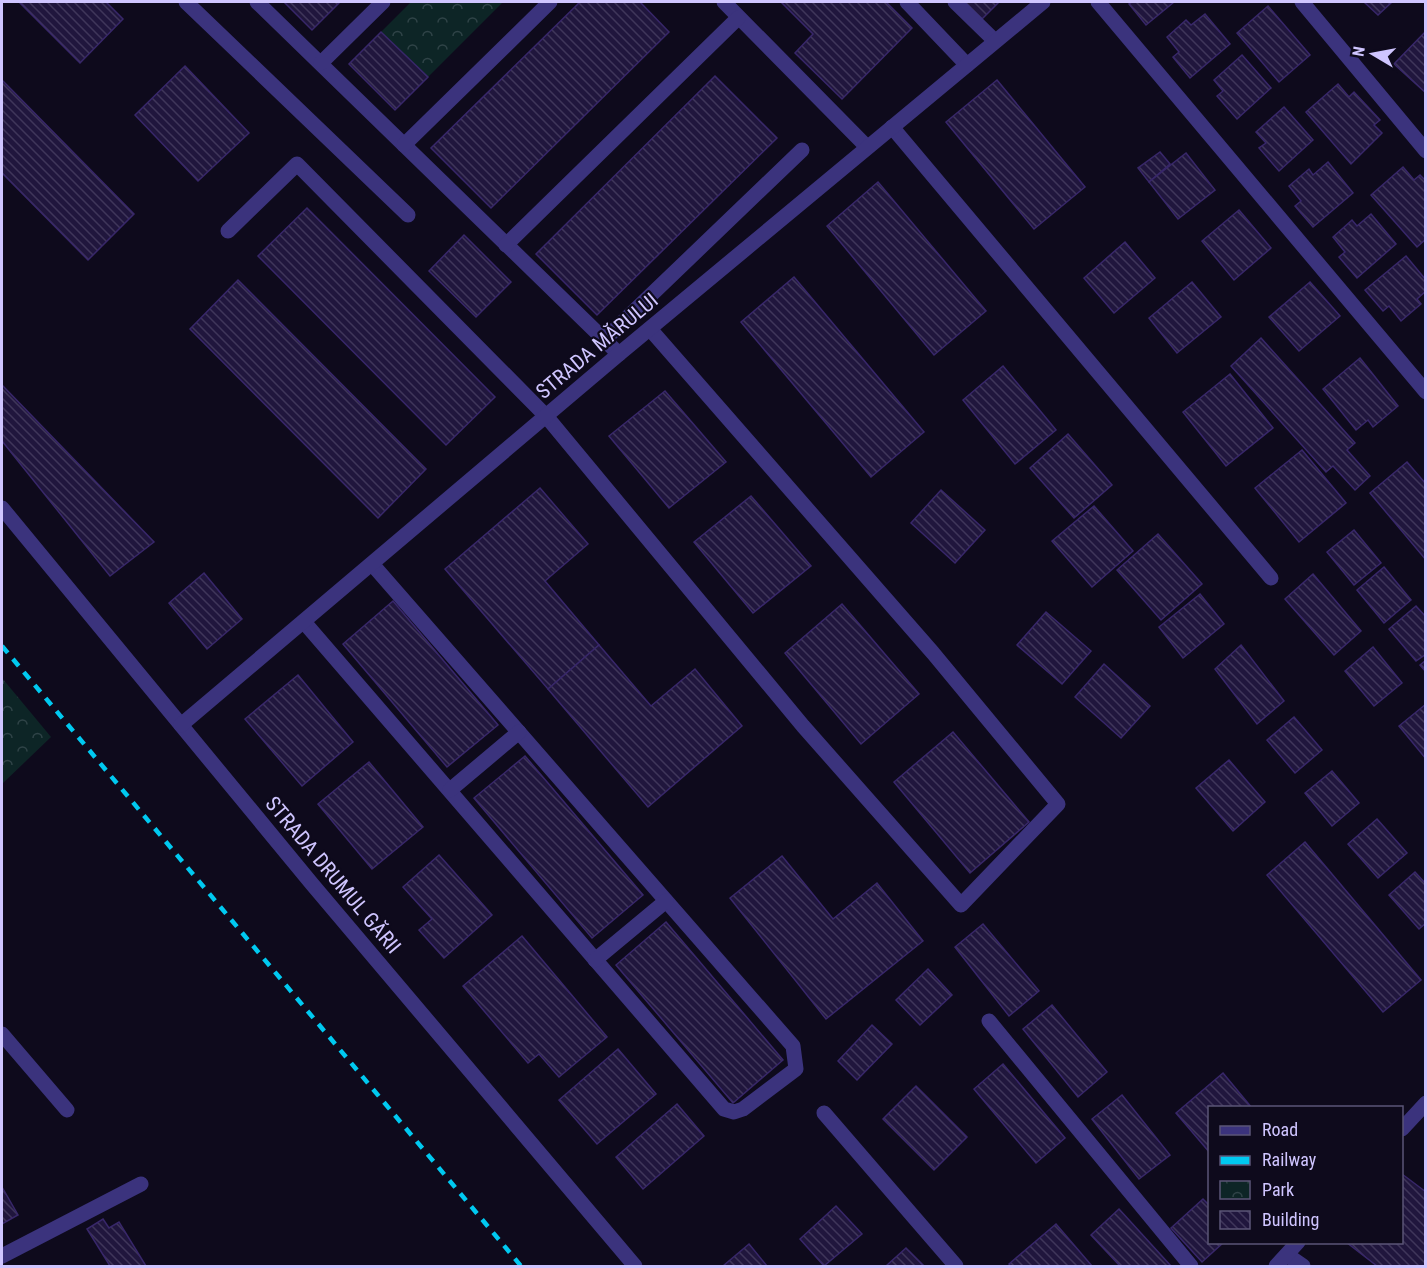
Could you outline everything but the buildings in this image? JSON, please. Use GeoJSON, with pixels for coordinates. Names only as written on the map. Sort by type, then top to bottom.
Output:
{"type":"FeatureCollection","features":[{"type":"Feature","properties":{"kind":"street"},"geometry":{"type":"LineString","coordinates":[[186,2],[408,215]]}},
{"type":"Feature","properties":{"kind":"street"},"geometry":{"type":"LineString","coordinates":[[257,2],[619,354]]}},
{"type":"Feature","properties":{"kind":"street"},"geometry":{"type":"LineString","coordinates":[[321,63],[383,2]]}},
{"type":"Feature","properties":{"kind":"street"},"geometry":{"type":"LineString","coordinates":[[404,145],[550,2]]}},
{"type":"Feature","properties":{"kind":"street"},"geometry":{"type":"LineString","coordinates":[[724,2],[867,147]]}},
{"type":"Feature","properties":{"kind":"street"},"geometry":{"type":"LineString","coordinates":[[907,2],[967,65]]}},
{"type":"Feature","properties":{"kind":"street"},"geometry":{"type":"LineString","coordinates":[[955,2],[995,41]]}},
{"type":"Feature","properties":{"kind":"street","name":"STRADA MĂRULUI"},"geometry":{"type":"LineString","coordinates":[[181,725],[619,354],[1043,2]]}},
{"type":"Feature","properties":{"kind":"street"},"geometry":{"type":"LineString","coordinates":[[1098,2],[1425,392]]}},
{"type":"Feature","properties":{"kind":"street"},"geometry":{"type":"LineString","coordinates":[[1302,2],[1425,151]]}},
{"type":"Feature","properties":{"kind":"street"},"geometry":{"type":"LineString","coordinates":[[506,244],[738,18]]}},
{"type":"Feature","properties":{"kind":"street"},"geometry":{"type":"LineString","coordinates":[[892,127],[1271,578]]}},
{"type":"Feature","properties":{"kind":"street"},"geometry":{"type":"LineString","coordinates":[[604,340],[802,150]]}},
{"type":"Feature","properties":{"kind":"street"},"geometry":{"type":"LineString","coordinates":[[228,231],[297,164],[546,416],[795,717],[961,905],[1058,804],[933,653],[650,329]]}},
{"type":"Feature","properties":{"kind":"street","name":"STRADA DRUMUL GĂRII"},"geometry":{"type":"LineString","coordinates":[[2,508],[635,1266]]}},
{"type":"Feature","properties":{"kind":"street"},"geometry":{"type":"LineString","coordinates":[[304,622],[724,1109],[734,1112],[743,1109],[796,1069],[793,1046],[372,564]]}},
{"type":"Feature","properties":{"kind":"street"},"geometry":{"type":"LineString","coordinates":[[450,790],[519,732]]}},
{"type":"Feature","properties":{"kind":"street"},"geometry":{"type":"LineString","coordinates":[[596,960],[666,901]]}},
{"type":"Feature","properties":{"kind":"street"},"geometry":{"type":"LineString","coordinates":[[989,1021],[1191,1266]]}},
{"type":"Feature","properties":{"kind":"street"},"geometry":{"type":"LineString","coordinates":[[2,1034],[67,1110]]}},
{"type":"Feature","properties":{"kind":"street"},"geometry":{"type":"LineString","coordinates":[[1403,1127],[1425,1103]]}},
{"type":"Feature","properties":{"kind":"street"},"geometry":{"type":"LineString","coordinates":[[824,1113],[956,1266]]}},
{"type":"Feature","properties":{"kind":"street"},"geometry":{"type":"LineString","coordinates":[[2,1256],[141,1184]]}},
{"type":"Feature","properties":{"kind":"street"},"geometry":{"type":"LineString","coordinates":[[1276,1266],[1296,1244]]}},
{"type":"Feature","properties":{"kind":"street"},"geometry":{"type":"LineString","coordinates":[[1287,1255],[1303,1266]]}},
{"type":"Feature","properties":{"kind":"green space"},"geometry":{"type":"Polygon","coordinates":[[[411,2],[503,2],[428,77],[381,32],[411,2]]]}},
{"type":"Feature","properties":{"kind":"green space"},"geometry":{"type":"Polygon","coordinates":[[[2,678],[51,737],[2,784],[2,678]]]}},
{"type":"Feature","properties":{"kind":"railway"},"geometry":{"type":"LineString","coordinates":[[2,646],[521,1266]]}}]}
